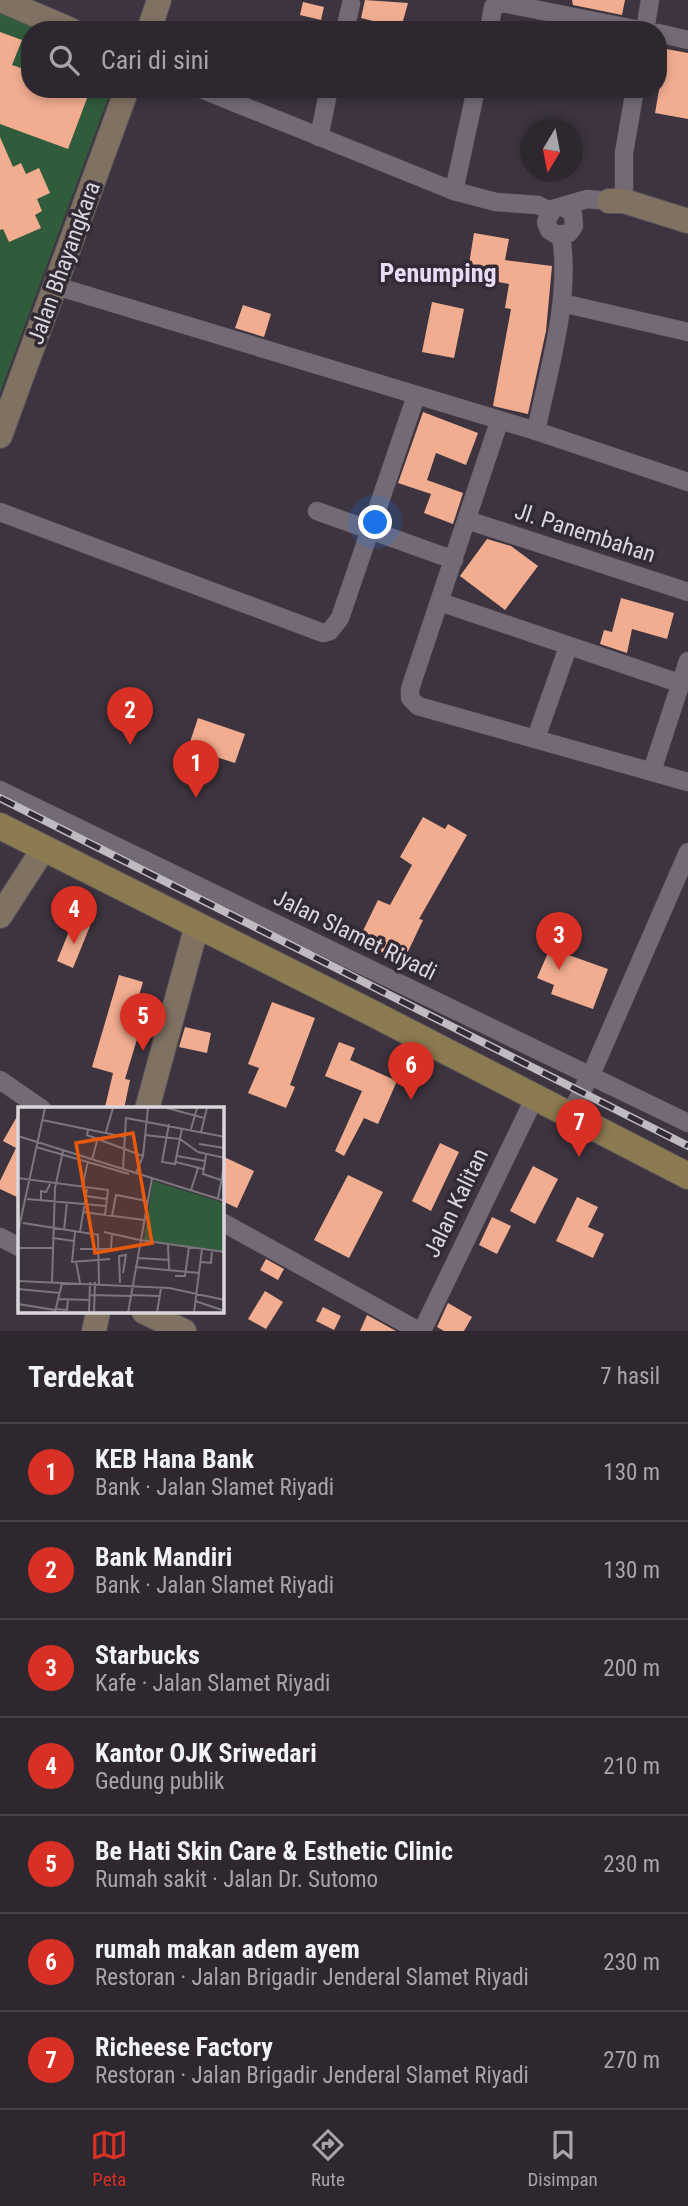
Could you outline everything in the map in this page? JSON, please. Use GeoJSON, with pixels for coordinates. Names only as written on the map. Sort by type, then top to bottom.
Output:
{"type":"FeatureCollection","features":[{"type":"Feature","properties":{"kind":"main road"},"geometry":{"type":"LineString","coordinates":[[1,0],[50,21]]}},
{"type":"Feature","properties":{"kind":"main road"},"geometry":{"type":"LineString","coordinates":[[152,21],[159,0]]}},
{"type":"Feature","properties":{"kind":"main road","name":"Jalan Bhayangkara"},"geometry":{"type":"LineString","coordinates":[[0,436],[124,98]]}},
{"type":"Feature","properties":{"kind":"main road"},"geometry":{"type":"LineString","coordinates":[[616,201],[688,222]]}},
{"type":"Feature","properties":{"kind":"main road"},"geometry":{"type":"LineString","coordinates":[[0,826],[688,1176]]}},
{"type":"Feature","properties":{"kind":"main road"},"geometry":{"type":"LineString","coordinates":[[0,916],[44,848]]}},
{"type":"Feature","properties":{"kind":"main road"},"geometry":{"type":"LineString","coordinates":[[148,1107],[197,925]]}},
{"type":"Feature","properties":{"kind":"main road"},"geometry":{"type":"LineString","coordinates":[[148,1314],[184,1331]]}},
{"type":"Feature","properties":{"kind":"street"},"geometry":{"type":"LineString","coordinates":[[645,21],[650,0]]}},
{"type":"Feature","properties":{"kind":"street"},"geometry":{"type":"LineString","coordinates":[[491,21],[494,7],[498,3],[595,21]]}},
{"type":"Feature","properties":{"kind":"street"},"geometry":{"type":"LineString","coordinates":[[347,21],[351,4]]}},
{"type":"Feature","properties":{"kind":"street"},"geometry":{"type":"LineString","coordinates":[[667,35],[688,40]]}},
{"type":"Feature","properties":{"kind":"street"},"geometry":{"type":"LineString","coordinates":[[223,98],[454,191],[496,202],[538,205],[559,214]]}},
{"type":"Feature","properties":{"kind":"street"},"geometry":{"type":"LineString","coordinates":[[319,138],[328,98]]}},
{"type":"Feature","properties":{"kind":"street"},"geometry":{"type":"LineString","coordinates":[[454,191],[474,98]]}},
{"type":"Feature","properties":{"kind":"street"},"geometry":{"type":"LineString","coordinates":[[536,431],[562,303],[564,268],[561,235],[549,230],[559,214],[587,199],[616,201],[633,98]]}},
{"type":"Feature","properties":{"kind":"street"},"geometry":{"type":"LineString","coordinates":[[56,286],[536,431],[688,482]]}},
{"type":"Feature","properties":{"kind":"street"},"geometry":{"type":"LineString","coordinates":[[562,303],[688,332]]}},
{"type":"Feature","properties":{"kind":"street"},"geometry":{"type":"LineString","coordinates":[[0,512],[314,631],[330,631],[340,618],[416,396]]}},
{"type":"Feature","properties":{"kind":"street"},"geometry":{"type":"LineString","coordinates":[[499,422],[410,689],[410,698],[418,706],[688,782]]}},
{"type":"Feature","properties":{"kind":"street"},"geometry":{"type":"LineString","coordinates":[[317,511],[454,560]]}},
{"type":"Feature","properties":{"kind":"street","name":"Jl. Panembahan"},"geometry":{"type":"LineString","coordinates":[[467,520],[688,592]]}},
{"type":"Feature","properties":{"kind":"street"},"geometry":{"type":"LineString","coordinates":[[440,601],[679,683]]}},
{"type":"Feature","properties":{"kind":"street"},"geometry":{"type":"LineString","coordinates":[[536,738],[568,647]]}},
{"type":"Feature","properties":{"kind":"street"},"geometry":{"type":"LineString","coordinates":[[652,771],[688,661]]}},
{"type":"Feature","properties":{"kind":"street","name":"Jalan Slamet Riyadi"},"geometry":{"type":"LineString","coordinates":[[0,790],[688,1124]]}},
{"type":"Feature","properties":{"kind":"street"},"geometry":{"type":"LineString","coordinates":[[569,1114],[590,1076],[688,852]]}},
{"type":"Feature","properties":{"kind":"street"},"geometry":{"type":"LineString","coordinates":[[0,1080],[39,1107]]}},
{"type":"Feature","properties":{"kind":"street","name":"Jalan Kalitan"},"geometry":{"type":"LineString","coordinates":[[421,1331],[535,1097]]}},
{"type":"Feature","properties":{"kind":"street"},"geometry":{"type":"LineString","coordinates":[[224,1223],[421,1331]]}},
{"type":"Feature","properties":{"kind":"street"},"geometry":{"type":"LineString","coordinates":[[0,1237],[18,1246]]}},
{"type":"Feature","properties":{"kind":"green space"},"geometry":{"type":"Polygon","coordinates":[[[0,11],[23,21],[21,21],[21,98],[108,98],[0,393],[0,11]]]}},
{"type":"Feature","properties":{"kind":"building"},"geometry":{"type":"Polygon","coordinates":[[[365,0],[408,3],[403,21],[373,21],[361,18],[365,0]]]}},
{"type":"Feature","properties":{"kind":"building"},"geometry":{"type":"Polygon","coordinates":[[[572,0],[625,0],[622,15],[573,5],[572,0]]]}},
{"type":"Feature","properties":{"kind":"building"},"geometry":{"type":"Polygon","coordinates":[[[303,2],[324,7],[321,20],[300,15],[303,2]]]}},
{"type":"Feature","properties":{"kind":"building"},"geometry":{"type":"Polygon","coordinates":[[[0,32],[21,40],[12,65],[21,68],[21,98],[87,98],[68,149],[0,124],[0,32]]]}},
{"type":"Feature","properties":{"kind":"building"},"geometry":{"type":"Polygon","coordinates":[[[667,49],[688,53],[688,119],[655,113],[658,98],[667,98],[667,49]]]}},
{"type":"Feature","properties":{"kind":"building"},"geometry":{"type":"Polygon","coordinates":[[[0,137],[13,167],[21,163],[26,174],[39,168],[50,193],[37,199],[42,211],[35,215],[41,228],[9,242],[3,229],[0,230],[0,137]]]}},
{"type":"Feature","properties":{"kind":"building"},"geometry":{"type":"Polygon","coordinates":[[[474,233],[509,239],[505,260],[552,266],[546,331],[528,414],[493,406],[511,309],[505,308],[509,284],[467,276],[474,233]]]}},
{"type":"Feature","properties":{"kind":"building"},"geometry":{"type":"Polygon","coordinates":[[[432,302],[464,309],[454,358],[422,352],[432,302]]]}},
{"type":"Feature","properties":{"kind":"building"},"geometry":{"type":"Polygon","coordinates":[[[243,305],[271,314],[264,337],[235,328],[243,305]]]}},
{"type":"Feature","properties":{"kind":"building"},"geometry":{"type":"Polygon","coordinates":[[[423,412],[478,433],[466,465],[436,453],[427,480],[463,493],[453,524],[424,513],[431,494],[398,483],[423,412]]]}},
{"type":"Feature","properties":{"kind":"building"},"geometry":{"type":"Polygon","coordinates":[[[487,539],[511,546],[538,566],[505,610],[460,576],[487,539]]]}},
{"type":"Feature","properties":{"kind":"building"},"geometry":{"type":"Polygon","coordinates":[[[621,598],[674,613],[667,639],[632,629],[627,653],[600,644],[604,630],[612,632],[621,598]]]}},
{"type":"Feature","properties":{"kind":"building"},"geometry":{"type":"Polygon","coordinates":[[[198,718],[245,734],[235,763],[188,748],[198,718]]]}},
{"type":"Feature","properties":{"kind":"building"},"geometry":{"type":"Polygon","coordinates":[[[423,817],[445,829],[448,824],[467,835],[419,919],[423,920],[403,962],[358,941],[378,900],[390,905],[412,865],[400,857],[423,817]]]}},
{"type":"Feature","properties":{"kind":"building"},"geometry":{"type":"Polygon","coordinates":[[[74,919],[90,926],[73,968],[57,961],[74,919]]]}},
{"type":"Feature","properties":{"kind":"building"},"geometry":{"type":"Polygon","coordinates":[[[557,932],[569,937],[563,953],[608,969],[593,1009],[551,994],[554,985],[537,978],[557,932]]]}},
{"type":"Feature","properties":{"kind":"building"},"geometry":{"type":"Polygon","coordinates":[[[119,975],[143,982],[128,1033],[138,1036],[125,1079],[130,1080],[124,1107],[105,1107],[113,1073],[92,1067],[119,975]]]}},
{"type":"Feature","properties":{"kind":"building"},"geometry":{"type":"Polygon","coordinates":[[[272,1002],[315,1018],[290,1085],[295,1087],[286,1108],[248,1093],[259,1068],[248,1064],[272,1002]]]}},
{"type":"Feature","properties":{"kind":"building"},"geometry":{"type":"Polygon","coordinates":[[[185,1027],[211,1033],[207,1053],[179,1047],[185,1027]]]}},
{"type":"Feature","properties":{"kind":"building"},"geometry":{"type":"Polygon","coordinates":[[[339,1042],[355,1048],[350,1060],[397,1081],[378,1124],[364,1118],[344,1156],[335,1151],[362,1091],[325,1076],[339,1042]]]}},
{"type":"Feature","properties":{"kind":"building"},"geometry":{"type":"Polygon","coordinates":[[[18,1115],[18,1198],[0,1189],[0,1181],[16,1148],[3,1141],[18,1115]]]}},
{"type":"Feature","properties":{"kind":"building"},"geometry":{"type":"Polygon","coordinates":[[[440,1143],[459,1152],[431,1211],[412,1201],[440,1143]]]}},
{"type":"Feature","properties":{"kind":"building"},"geometry":{"type":"Polygon","coordinates":[[[224,1157],[254,1171],[237,1208],[224,1202],[224,1157]]]}},
{"type":"Feature","properties":{"kind":"building"},"geometry":{"type":"Polygon","coordinates":[[[533,1166],[558,1179],[535,1224],[510,1211],[533,1166]]]}},
{"type":"Feature","properties":{"kind":"building"},"geometry":{"type":"Polygon","coordinates":[[[348,1175],[383,1192],[349,1258],[314,1240],[348,1175]]]}},
{"type":"Feature","properties":{"kind":"building"},"geometry":{"type":"Polygon","coordinates":[[[577,1197],[598,1207],[588,1227],[604,1234],[593,1258],[556,1241],[577,1197]]]}},
{"type":"Feature","properties":{"kind":"building"},"geometry":{"type":"Polygon","coordinates":[[[492,1217],[511,1226],[497,1254],[479,1245],[492,1217]]]}},
{"type":"Feature","properties":{"kind":"building"},"geometry":{"type":"Polygon","coordinates":[[[266,1259],[284,1269],[278,1280],[260,1270],[266,1259]]]}},
{"type":"Feature","properties":{"kind":"building"},"geometry":{"type":"Polygon","coordinates":[[[265,1291],[283,1302],[266,1329],[248,1319],[265,1291]]]}},
{"type":"Feature","properties":{"kind":"building"},"geometry":{"type":"Polygon","coordinates":[[[448,1303],[472,1317],[464,1331],[444,1331],[437,1327],[448,1303]]]}},
{"type":"Feature","properties":{"kind":"building"},"geometry":{"type":"Polygon","coordinates":[[[323,1307],[341,1316],[334,1330],[316,1321],[323,1307]]]}},
{"type":"Feature","properties":{"kind":"building"},"geometry":{"type":"Polygon","coordinates":[[[367,1315],[396,1331],[360,1331],[367,1315]]]}},
{"type":"Feature","properties":{"kind":"railway"},"geometry":{"type":"LineString","coordinates":[[0,798],[688,1146]]}},
{"type":"Feature","properties":{"kind":"place","name":"Bank Mandiri"},"geometry":{"type":"Point","coordinates":[130,745]}},
{"type":"Feature","properties":{"kind":"place","name":"KEB Hana Bank"},"geometry":{"type":"Point","coordinates":[196,798]}},
{"type":"Feature","properties":{"kind":"place","name":"Kantor OJK Sriwedari"},"geometry":{"type":"Point","coordinates":[74,944]}},
{"type":"Feature","properties":{"kind":"place","name":"Starbucks"},"geometry":{"type":"Point","coordinates":[559,970]}},
{"type":"Feature","properties":{"kind":"place","name":"Be Hati Skin Care & Esthetic Clinic"},"geometry":{"type":"Point","coordinates":[143,1051]}},
{"type":"Feature","properties":{"kind":"place","name":"rumah makan adem ayem"},"geometry":{"type":"Point","coordinates":[411,1100]}},
{"type":"Feature","properties":{"kind":"place","name":"Richeese Factory"},"geometry":{"type":"Point","coordinates":[579,1157]}},
{"type":"Feature","properties":{"kind":"district","name":"Penumping"},"geometry":{"type":"Point","coordinates":[438,273]}}]}
